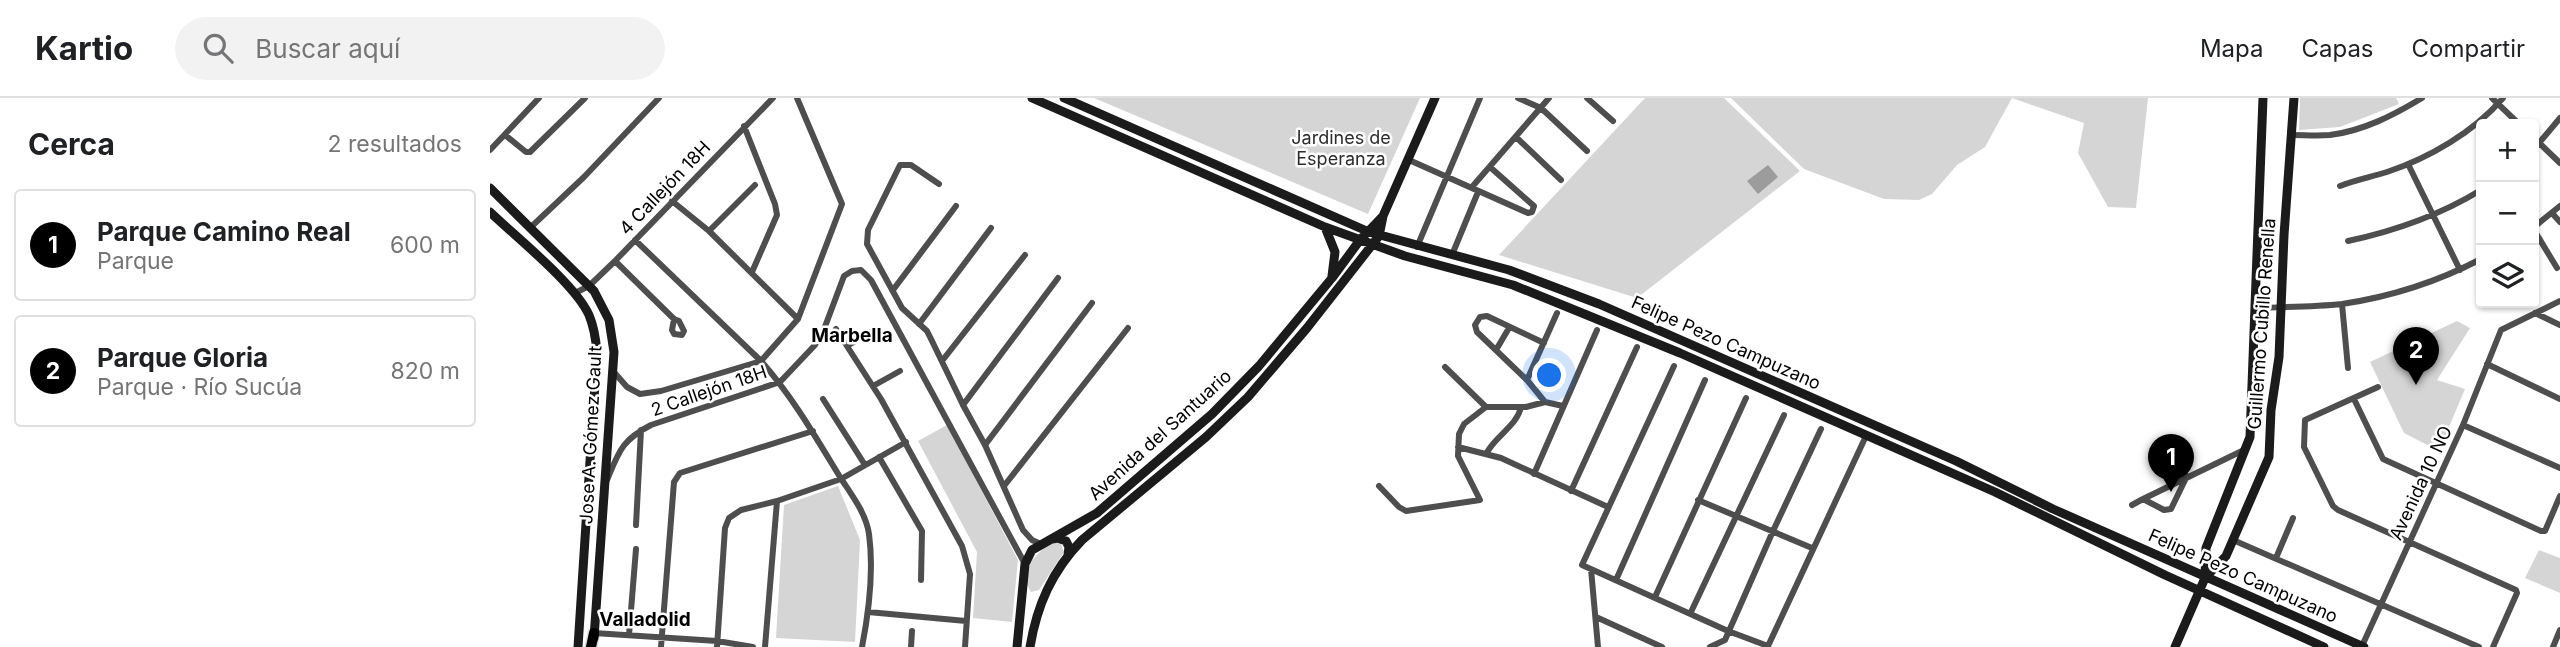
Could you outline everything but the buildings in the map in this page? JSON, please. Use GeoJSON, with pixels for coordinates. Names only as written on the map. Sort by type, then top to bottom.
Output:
{"type":"FeatureCollection","features":[{"type":"Feature","properties":{"kind":"main road","name":"Felipe Pezo Campuzano"},"geometry":{"type":"LineString","coordinates":[[1032,98],[1360,240],[1417,247],[1541,280],[1956,461],[2053,509],[2363,647]]}},
{"type":"Feature","properties":{"kind":"main road","name":"Felipe Pezo Campuzano"},"geometry":{"type":"LineString","coordinates":[[1064,98],[1369,232],[1376,241],[1405,256],[1503,281],[1680,353],[1950,472],[2324,647]]}},
{"type":"Feature","properties":{"kind":"main road"},"geometry":{"type":"LineString","coordinates":[[1376,241],[1383,216],[1435,98]]}},
{"type":"Feature","properties":{"kind":"main road","name":"Guillermo Cubillo Renella"},"geometry":{"type":"LineString","coordinates":[[2175,647],[2205,578],[2206,548],[2246,449],[2251,421],[2263,98]]}},
{"type":"Feature","properties":{"kind":"main road","name":"Guillermo Cubillo Renella"},"geometry":{"type":"LineString","coordinates":[[2205,578],[2226,556],[2269,457],[2271,410],[2283,307],[2284,235],[2294,98]]}},
{"type":"Feature","properties":{"kind":"main road","name":"Jose A. Gómez Gault"},"geometry":{"type":"LineString","coordinates":[[490,188],[589,286],[603,305],[613,334],[613,371],[594,633]]}},
{"type":"Feature","properties":{"kind":"main road","name":"Jose A. Gómez Gault"},"geometry":{"type":"LineString","coordinates":[[490,212],[575,293],[593,325],[597,353],[579,647]]}},
{"type":"Feature","properties":{"kind":"main road","name":"Avenida del Santuario"},"geometry":{"type":"LineString","coordinates":[[1025,564],[1028,555],[1041,544],[1097,513],[1212,414],[1259,366],[1360,240],[1383,216]]}},
{"type":"Feature","properties":{"kind":"main road"},"geometry":{"type":"LineString","coordinates":[[1325,227],[1335,252],[1332,278]]}},
{"type":"Feature","properties":{"kind":"main road","name":"Avenida del Santuario"},"geometry":{"type":"LineString","coordinates":[[1030,647],[1037,612],[1046,591],[1068,555],[1206,437],[1248,397],[1376,241]]}},
{"type":"Feature","properties":{"kind":"main road"},"geometry":{"type":"LineString","coordinates":[[1950,472],[1956,461]]}},
{"type":"Feature","properties":{"kind":"main road"},"geometry":{"type":"LineString","coordinates":[[1050,539],[1066,541],[1069,547],[1068,555]]}},
{"type":"Feature","properties":{"kind":"main road"},"geometry":{"type":"LineString","coordinates":[[1017,647],[1025,564]]}},
{"type":"Feature","properties":{"kind":"main road"},"geometry":{"type":"LineString","coordinates":[[1023,583],[1026,593],[1031,595],[1038,596],[1046,591]]}},
{"type":"Feature","properties":{"kind":"main road"},"geometry":{"type":"LineString","coordinates":[[592,647],[594,633]]}},
{"type":"Feature","properties":{"kind":"street"},"geometry":{"type":"LineString","coordinates":[[490,150],[539,98]]}},
{"type":"Feature","properties":{"kind":"street"},"geometry":{"type":"LineString","coordinates":[[505,135],[526,152],[530,152],[585,98]]}},
{"type":"Feature","properties":{"kind":"street"},"geometry":{"type":"LineString","coordinates":[[531,228],[659,98]]}},
{"type":"Feature","properties":{"kind":"street","name":"4 Callejón 18H"},"geometry":{"type":"LineString","coordinates":[[575,293],[589,286],[615,261],[773,98]]}},
{"type":"Feature","properties":{"kind":"street","name":"2 Callejón 18H"},"geometry":{"type":"LineString","coordinates":[[613,371],[627,387],[640,394],[661,391],[761,361],[798,319],[842,207],[841,197],[797,98]]}},
{"type":"Feature","properties":{"kind":"street"},"geometry":{"type":"LineString","coordinates":[[1417,247],[1480,98]]}},
{"type":"Feature","properties":{"kind":"street"},"geometry":{"type":"LineString","coordinates":[[1518,98],[1541,108],[1587,151]]}},
{"type":"Feature","properties":{"kind":"street"},"geometry":{"type":"LineString","coordinates":[[1452,255],[1475,189],[1490,167],[1549,98]]}},
{"type":"Feature","properties":{"kind":"street"},"geometry":{"type":"LineString","coordinates":[[1587,98],[1613,121]]}},
{"type":"Feature","properties":{"kind":"street"},"geometry":{"type":"LineString","coordinates":[[2292,135],[2330,135],[2358,128],[2385,118],[2422,98]]}},
{"type":"Feature","properties":{"kind":"street"},"geometry":{"type":"LineString","coordinates":[[2340,186],[2407,164],[2442,147],[2473,126],[2498,100],[2515,119]]}},
{"type":"Feature","properties":{"kind":"street"},"geometry":{"type":"LineString","coordinates":[[2539,139],[2560,118]]}},
{"type":"Feature","properties":{"kind":"street"},"geometry":{"type":"LineString","coordinates":[[744,127],[777,215],[752,272]]}},
{"type":"Feature","properties":{"kind":"street"},"geometry":{"type":"LineString","coordinates":[[1516,137],[1560,180]]}},
{"type":"Feature","properties":{"kind":"street"},"geometry":{"type":"LineString","coordinates":[[2539,146],[2560,163]]}},
{"type":"Feature","properties":{"kind":"street"},"geometry":{"type":"LineString","coordinates":[[1409,160],[1528,213],[1533,210],[1534,206],[1490,167]]}},
{"type":"Feature","properties":{"kind":"street"},"geometry":{"type":"LineString","coordinates":[[2407,164],[2460,270]]}},
{"type":"Feature","properties":{"kind":"street"},"geometry":{"type":"LineString","coordinates":[[939,184],[911,165],[900,166],[868,230],[867,244],[902,309],[927,331],[985,445],[1023,530],[1032,540],[1041,544]]}},
{"type":"Feature","properties":{"kind":"street"},"geometry":{"type":"LineString","coordinates":[[709,231],[755,185]]}},
{"type":"Feature","properties":{"kind":"street"},"geometry":{"type":"LineString","coordinates":[[2348,241],[2381,233],[2432,215],[2476,193]]}},
{"type":"Feature","properties":{"kind":"street"},"geometry":{"type":"LineString","coordinates":[[673,201],[709,231],[798,319]]}},
{"type":"Feature","properties":{"kind":"street"},"geometry":{"type":"LineString","coordinates":[[894,290],[956,206]]}},
{"type":"Feature","properties":{"kind":"street"},"geometry":{"type":"LineString","coordinates":[[2539,225],[2560,206]]}},
{"type":"Feature","properties":{"kind":"street"},"geometry":{"type":"LineString","coordinates":[[2552,213],[2560,222]]}},
{"type":"Feature","properties":{"kind":"street"},"geometry":{"type":"LineString","coordinates":[[919,324],[991,228]]}},
{"type":"Feature","properties":{"kind":"street"},"geometry":{"type":"LineString","coordinates":[[2539,237],[2557,268]]}},
{"type":"Feature","properties":{"kind":"street"},"geometry":{"type":"LineString","coordinates":[[635,240],[780,382],[855,499],[869,532],[868,612],[862,647]]}},
{"type":"Feature","properties":{"kind":"street"},"geometry":{"type":"LineString","coordinates":[[942,361],[1025,255]]}},
{"type":"Feature","properties":{"kind":"street"},"geometry":{"type":"LineString","coordinates":[[615,261],[674,319]]}},
{"type":"Feature","properties":{"kind":"street"},"geometry":{"type":"LineString","coordinates":[[2255,309],[2342,304],[2407,289],[2476,262]]}},
{"type":"Feature","properties":{"kind":"street","name":"2 Callejón 18H"},"geometry":{"type":"LineString","coordinates":[[605,485],[619,452],[632,435],[780,382],[823,332],[844,276],[852,271],[861,271],[871,280],[1025,564]]}},
{"type":"Feature","properties":{"kind":"street"},"geometry":{"type":"LineString","coordinates":[[963,405],[1058,278]]}},
{"type":"Feature","properties":{"kind":"street"},"geometry":{"type":"LineString","coordinates":[[2535,313],[2560,301]]}},
{"type":"Feature","properties":{"kind":"street"},"geometry":{"type":"LineString","coordinates":[[985,445],[1092,303]]}},
{"type":"Feature","properties":{"kind":"street"},"geometry":{"type":"LineString","coordinates":[[2342,304],[2348,368]]}},
{"type":"Feature","properties":{"kind":"street"},"geometry":{"type":"LineString","coordinates":[[1527,380],[1557,313]]}},
{"type":"Feature","properties":{"kind":"street"},"geometry":{"type":"LineString","coordinates":[[2535,313],[2560,325]]}},
{"type":"Feature","properties":{"kind":"street","name":"Avenida 10 NO"},"geometry":{"type":"LineString","coordinates":[[2363,647],[2463,425],[2501,330],[2535,313]]}},
{"type":"Feature","properties":{"kind":"street"},"geometry":{"type":"LineString","coordinates":[[1544,343],[1487,316],[1480,317],[1475,329],[1527,380],[1545,402]]}},
{"type":"Feature","properties":{"kind":"street"},"geometry":{"type":"LineString","coordinates":[[1004,486],[1128,328]]}},
{"type":"Feature","properties":{"kind":"street"},"geometry":{"type":"LineString","coordinates":[[1496,350],[1509,328]]}},
{"type":"Feature","properties":{"kind":"street"},"geometry":{"type":"LineString","coordinates":[[836,329],[905,442],[945,513],[968,561],[970,574],[965,647]]}},
{"type":"Feature","properties":{"kind":"street"},"geometry":{"type":"LineString","coordinates":[[847,346],[874,330]]}},
{"type":"Feature","properties":{"kind":"street"},"geometry":{"type":"LineString","coordinates":[[1534,474],[1597,330]]}},
{"type":"Feature","properties":{"kind":"street"},"geometry":{"type":"LineString","coordinates":[[1571,491],[1637,347]]}},
{"type":"Feature","properties":{"kind":"street"},"geometry":{"type":"LineString","coordinates":[[2487,364],[2560,398]]}},
{"type":"Feature","properties":{"kind":"street"},"geometry":{"type":"LineString","coordinates":[[1674,366],[1582,565],[1728,631],[1768,646],[1866,436]]}},
{"type":"Feature","properties":{"kind":"street"},"geometry":{"type":"LineString","coordinates":[[1445,367],[1486,407]]}},
{"type":"Feature","properties":{"kind":"street"},"geometry":{"type":"LineString","coordinates":[[873,386],[900,371]]}},
{"type":"Feature","properties":{"kind":"street"},"geometry":{"type":"LineString","coordinates":[[1616,580],[1705,380]]}},
{"type":"Feature","properties":{"kind":"street"},"geometry":{"type":"LineString","coordinates":[[2378,387],[2305,421],[2304,447],[2335,509],[2517,591],[2493,647]]}},
{"type":"Feature","properties":{"kind":"street"},"geometry":{"type":"LineString","coordinates":[[1655,597],[1746,398]]}},
{"type":"Feature","properties":{"kind":"street"},"geometry":{"type":"LineString","coordinates":[[823,399],[865,465]]}},
{"type":"Feature","properties":{"kind":"street"},"geometry":{"type":"LineString","coordinates":[[2354,399],[2383,459],[2543,532],[2560,496]]}},
{"type":"Feature","properties":{"kind":"street"},"geometry":{"type":"LineString","coordinates":[[1378,486],[1406,511],[1480,500],[1458,456],[1459,434],[1464,424],[1486,407],[1521,407],[1545,402],[1563,406]]}},
{"type":"Feature","properties":{"kind":"street"},"geometry":{"type":"LineString","coordinates":[[1486,454],[1491,444],[1516,420],[1521,407]]}},
{"type":"Feature","properties":{"kind":"street"},"geometry":{"type":"LineString","coordinates":[[1691,612],[1784,415]]}},
{"type":"Feature","properties":{"kind":"street"},"geometry":{"type":"LineString","coordinates":[[2463,425],[2560,468]]}},
{"type":"Feature","properties":{"kind":"street"},"geometry":{"type":"LineString","coordinates":[[1710,647],[1725,640],[1821,429]]}},
{"type":"Feature","properties":{"kind":"street"},"geometry":{"type":"LineString","coordinates":[[636,524],[641,430]]}},
{"type":"Feature","properties":{"kind":"street"},"geometry":{"type":"LineString","coordinates":[[661,647],[674,482],[680,473],[813,430]]}},
{"type":"Feature","properties":{"kind":"street"},"geometry":{"type":"LineString","coordinates":[[717,644],[725,528],[729,518],[741,510],[841,479],[905,442]]}},
{"type":"Feature","properties":{"kind":"street"},"geometry":{"type":"LineString","coordinates":[[1458,447],[1501,458],[1608,507]]}},
{"type":"Feature","properties":{"kind":"street"},"geometry":{"type":"LineString","coordinates":[[2132,505],[2246,449]]}},
{"type":"Feature","properties":{"kind":"street"},"geometry":{"type":"LineString","coordinates":[[879,457],[922,531],[921,580]]}},
{"type":"Feature","properties":{"kind":"street"},"geometry":{"type":"LineString","coordinates":[[2143,499],[2164,510],[2171,509],[2187,476]]}},
{"type":"Feature","properties":{"kind":"street"},"geometry":{"type":"LineString","coordinates":[[765,647],[778,500]]}},
{"type":"Feature","properties":{"kind":"street"},"geometry":{"type":"LineString","coordinates":[[1698,500],[1812,548]]}},
{"type":"Feature","properties":{"kind":"street"},"geometry":{"type":"LineString","coordinates":[[2276,558],[2292,518]]}},
{"type":"Feature","properties":{"kind":"street"},"geometry":{"type":"LineString","coordinates":[[2234,540],[2479,647]]}},
{"type":"Feature","properties":{"kind":"street"},"geometry":{"type":"LineString","coordinates":[[629,635],[636,549]]}},
{"type":"Feature","properties":{"kind":"street"},"geometry":{"type":"LineString","coordinates":[[1591,569],[1598,647]]}},
{"type":"Feature","properties":{"kind":"street"},"geometry":{"type":"LineString","coordinates":[[868,612],[966,621]]}},
{"type":"Feature","properties":{"kind":"street"},"geometry":{"type":"LineString","coordinates":[[1596,617],[1662,647]]}},
{"type":"Feature","properties":{"kind":"street"},"geometry":{"type":"LineString","coordinates":[[2553,647],[2560,630]]}},
{"type":"Feature","properties":{"kind":"street"},"geometry":{"type":"LineString","coordinates":[[911,647],[912,631]]}},
{"type":"Feature","properties":{"kind":"street"},"geometry":{"type":"LineString","coordinates":[[594,633],[753,647]]}},
{"type":"Feature","properties":{"kind":"green space","name":"Jardines de Esperanza"},"geometry":{"type":"Polygon","coordinates":[[[1094,98],[1420,98],[1368,214],[1094,98]]]}},
{"type":"Feature","properties":{"kind":"green space"},"geometry":{"type":"Polygon","coordinates":[[[1645,98],[1724,98],[1800,171],[1637,298],[1499,255],[1645,98]]]}},
{"type":"Feature","properties":{"kind":"green space"},"geometry":{"type":"Polygon","coordinates":[[[1731,98],[2012,98],[1985,147],[1957,165],[1932,194],[1919,200],[1884,199],[1804,169],[1731,98]]]}},
{"type":"Feature","properties":{"kind":"green space"},"geometry":{"type":"Polygon","coordinates":[[[2012,98],[2148,98],[2136,208],[2108,207],[2078,153],[2084,123],[2012,98]]]}},
{"type":"Feature","properties":{"kind":"green space"},"geometry":{"type":"Polygon","coordinates":[[[2300,98],[2396,98],[2399,104],[2340,127],[2299,130],[2300,98]]]}},
{"type":"Feature","properties":{"kind":"green space"},"geometry":{"type":"Polygon","coordinates":[[[2457,321],[2470,328],[2437,380],[2465,389],[2439,451],[2404,433],[2370,362],[2457,321]]]}},
{"type":"Feature","properties":{"kind":"green space"},"geometry":{"type":"Polygon","coordinates":[[[947,425],[1018,560],[1012,622],[973,618],[977,552],[918,441],[947,425]]]}},
{"type":"Feature","properties":{"kind":"green space"},"geometry":{"type":"Polygon","coordinates":[[[838,486],[860,540],[855,642],[776,638],[784,505],[838,486]]]}},
{"type":"Feature","properties":{"kind":"green space"},"geometry":{"type":"Polygon","coordinates":[[[1060,542],[1064,552],[1039,590],[1031,592],[1026,577],[1031,562],[1042,550],[1060,542]]]}},
{"type":"Feature","properties":{"kind":"green space"},"geometry":{"type":"Polygon","coordinates":[[[2539,550],[2560,558],[2560,593],[2525,578],[2539,550]]]}},
{"type":"Feature","properties":{"kind":"shaded area"},"geometry":{"type":"Polygon","coordinates":[[[1768,165],[1778,177],[1758,194],[1747,181],[1768,165]]]}},
{"type":"Feature","properties":{"kind":"place","name":"Parque Gloria"},"geometry":{"type":"Point","coordinates":[2416,385]}},
{"type":"Feature","properties":{"kind":"place","name":"Parque Camino Real"},"geometry":{"type":"Point","coordinates":[2171,492]}},
{"type":"Feature","properties":{"kind":"district","name":"Marbella"},"geometry":{"type":"Point","coordinates":[852,335]}},
{"type":"Feature","properties":{"kind":"district","name":"Valladolid"},"geometry":{"type":"Point","coordinates":[645,619]}}]}
